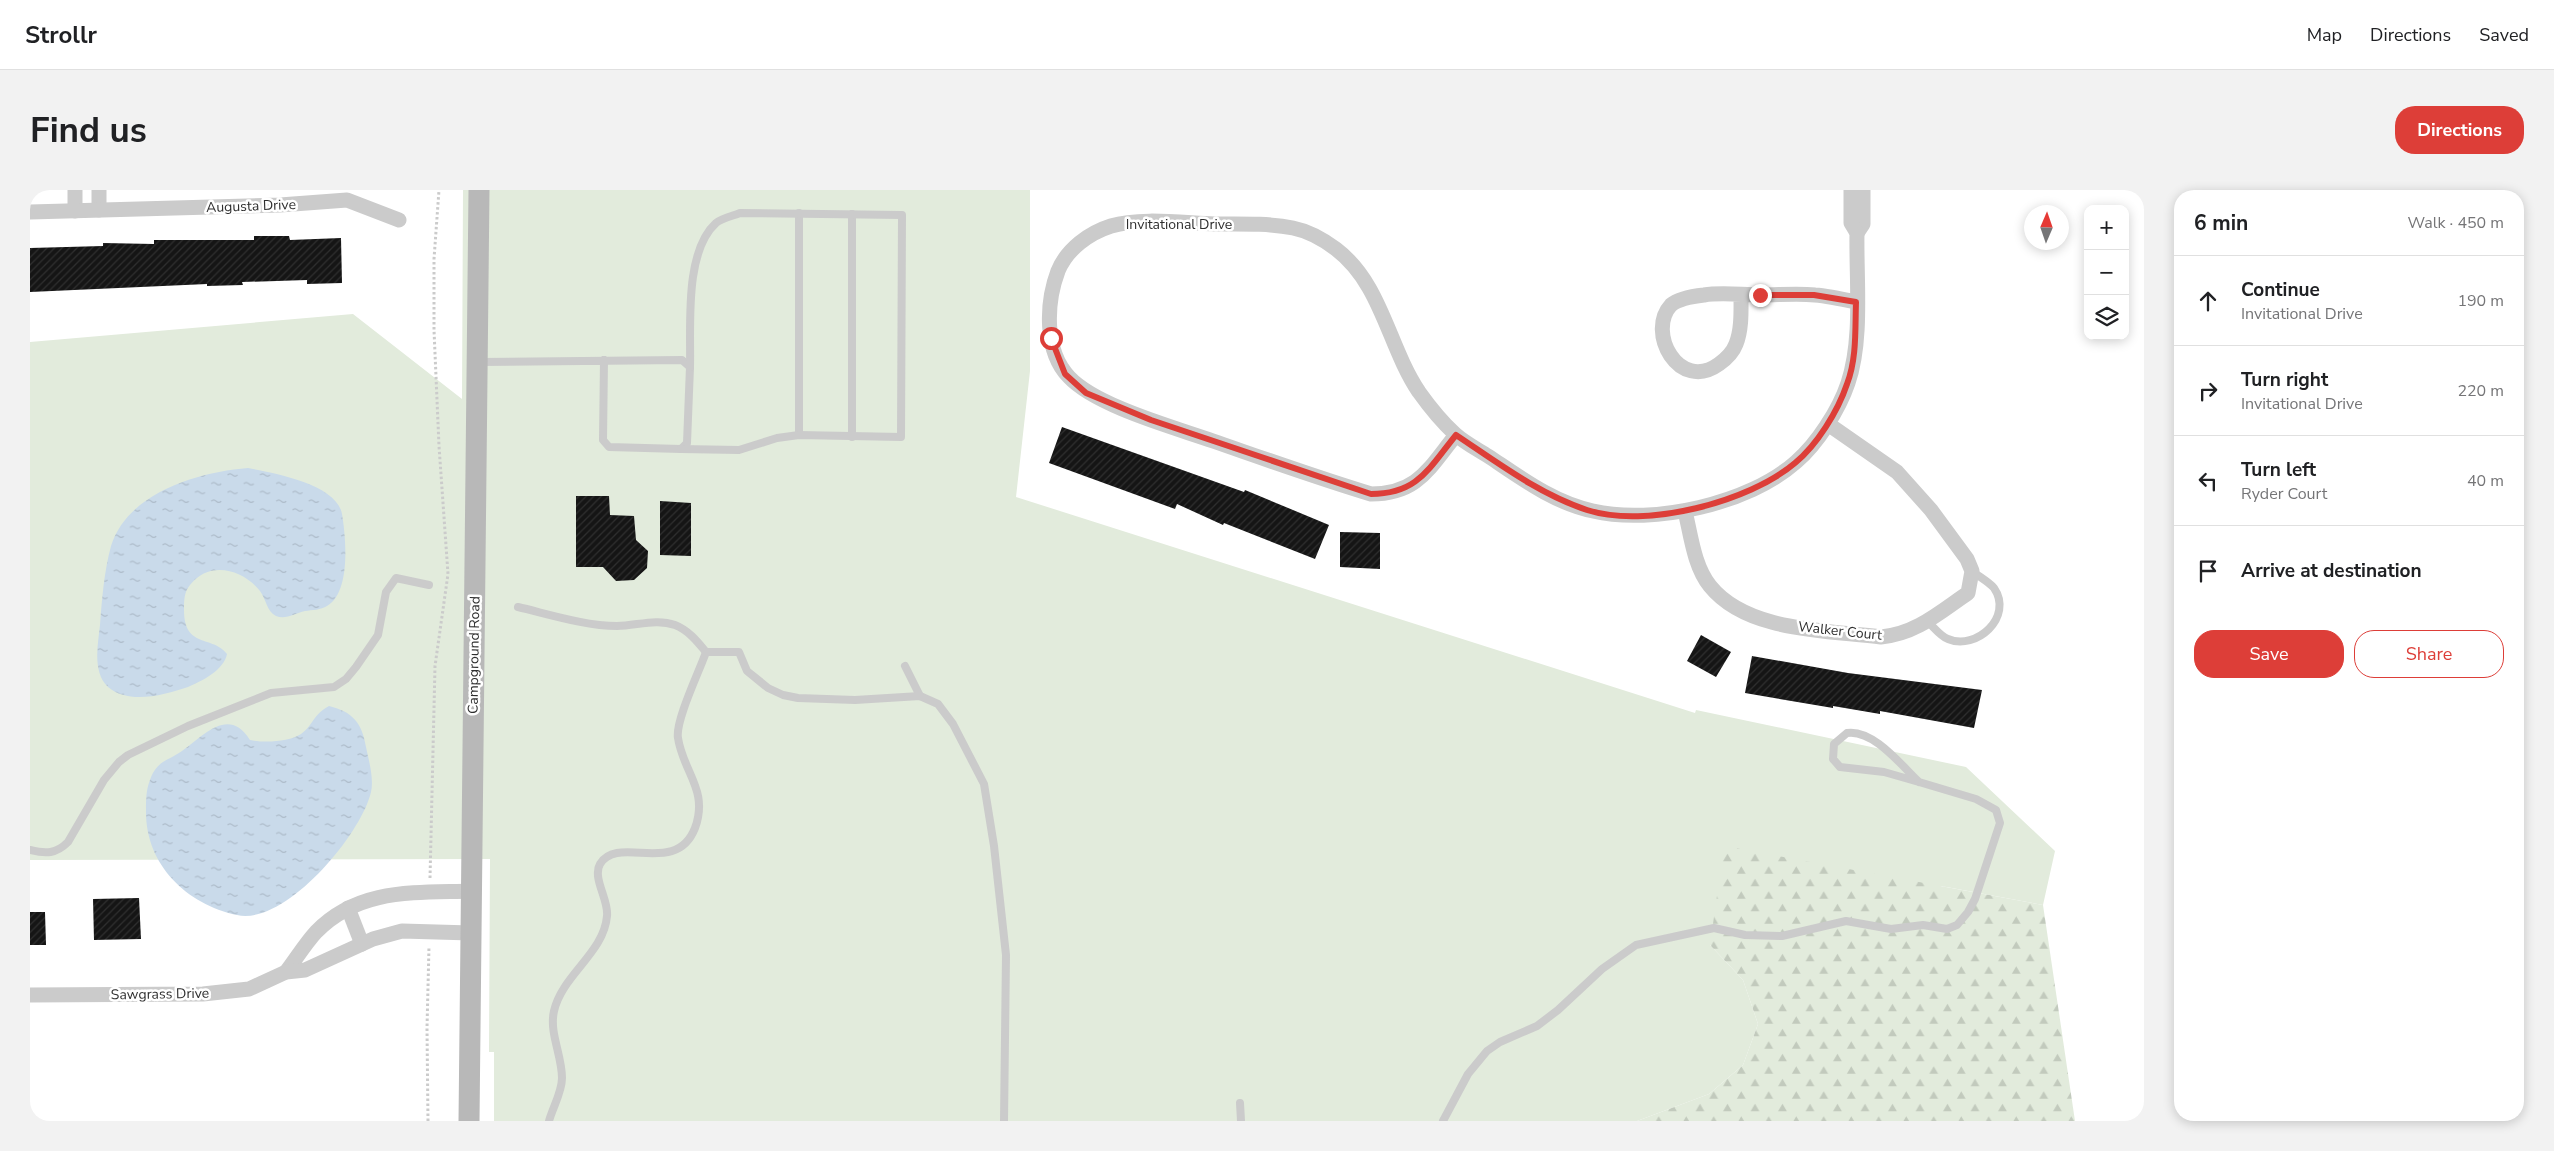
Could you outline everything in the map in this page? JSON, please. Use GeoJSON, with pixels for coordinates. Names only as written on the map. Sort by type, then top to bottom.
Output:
{"type":"FeatureCollection","features":[{"type":"Feature","properties":{"kind":"street"},"geometry":{"type":"LineString","coordinates":[[75,190],[75,211]]}},
{"type":"Feature","properties":{"kind":"street"},"geometry":{"type":"LineString","coordinates":[[99,190],[99,210]]}},
{"type":"Feature","properties":{"kind":"street","name":"Campground Road"},"geometry":{"type":"LineString","coordinates":[[469,1121],[480,190]]}},
{"type":"Feature","properties":{"kind":"street","name":"Invitational Drive"},"geometry":{"type":"LineString","coordinates":[[1456,435],[1415,484],[1400,491],[1371,494],[1151,420],[1086,393],[1065,374],[1051,338],[1051,297],[1059,268],[1070,253],[1088,236],[1115,225],[1154,222],[1269,225],[1296,228],[1318,237],[1338,250],[1356,268],[1371,290],[1418,391],[1456,435],[1531,485],[1588,511],[1615,516],[1664,514],[1709,506],[1758,486],[1796,463],[1828,424],[1840,401],[1852,367],[1856,302],[1857,233],[1851,223],[1851,190]]}},
{"type":"Feature","properties":{"kind":"street","name":"Invitational Drive"},"geometry":{"type":"LineString","coordinates":[[1857,233],[1863,224],[1863,190]]}},
{"type":"Feature","properties":{"kind":"street","name":"Augusta Drive"},"geometry":{"type":"LineString","coordinates":[[30,212],[280,206],[347,200],[399,220]]}},
{"type":"Feature","properties":{"kind":"street"},"geometry":{"type":"LineString","coordinates":[[1742,295],[1736,344],[1726,358],[1710,370],[1695,373],[1679,365],[1669,355],[1663,335],[1664,318],[1672,304],[1704,294],[1814,295],[1856,302]]}},
{"type":"Feature","properties":{"kind":"street"},"geometry":{"type":"LineString","coordinates":[[1828,424],[1896,472],[1931,510],[1967,559],[1972,571]]}},
{"type":"Feature","properties":{"kind":"street","name":"Walker Court"},"geometry":{"type":"LineString","coordinates":[[1685,511],[1696,560],[1710,586],[1728,603],[1752,617],[1781,624],[1881,637],[1898,636],[1914,630],[1968,593],[1972,571]]}},
{"type":"Feature","properties":{"kind":"street","name":"Sawgrass Drive"},"geometry":{"type":"LineString","coordinates":[[286,972],[315,934],[333,917],[362,901],[407,893],[471,891]]}},
{"type":"Feature","properties":{"kind":"street"},"geometry":{"type":"LineString","coordinates":[[348,908],[362,944]]}},
{"type":"Feature","properties":{"kind":"street","name":"Sawgrass Drive"},"geometry":{"type":"LineString","coordinates":[[30,995],[203,994],[249,989],[286,972],[305,970],[373,938],[402,931],[471,933]]}},
{"type":"Feature","properties":{"kind":"lane"},"geometry":{"type":"LineString","coordinates":[[604,360],[603,440],[609,447],[734,451],[798,435],[901,437],[902,215],[740,213],[716,222],[702,241],[693,266],[688,443],[681,449]]}},
{"type":"Feature","properties":{"kind":"lane"},"geometry":{"type":"LineString","coordinates":[[798,435],[799,213]]}},
{"type":"Feature","properties":{"kind":"lane"},"geometry":{"type":"LineString","coordinates":[[852,214],[852,436]]}},
{"type":"Feature","properties":{"kind":"lane"},"geometry":{"type":"LineString","coordinates":[[477,362],[682,360],[690,367]]}},
{"type":"Feature","properties":{"kind":"lane"},"geometry":{"type":"LineString","coordinates":[[1927,621],[1947,639],[1968,642],[1985,634],[1996,618],[1999,601],[1994,588],[1972,571]]}},
{"type":"Feature","properties":{"kind":"lane"},"geometry":{"type":"LineString","coordinates":[[30,850],[49,854],[61,850],[68,842],[112,770],[128,755],[154,742],[271,693],[334,687],[346,679],[374,642],[380,626],[389,585],[396,578],[429,585]]}},
{"type":"Feature","properties":{"kind":"lane"},"geometry":{"type":"LineString","coordinates":[[518,607],[602,625],[618,626],[655,622],[673,624],[687,631],[706,652],[738,652],[747,671],[768,688],[783,695],[806,699],[855,700],[920,696],[938,704],[952,724],[978,770],[988,800],[1002,904],[1006,955],[1004,1121]]}},
{"type":"Feature","properties":{"kind":"lane"},"geometry":{"type":"LineString","coordinates":[[548,1121],[562,1080],[553,1026],[554,1011],[560,994],[590,954],[602,932],[607,916],[598,874],[599,866],[605,858],[617,854],[658,854],[675,851],[685,845],[695,827],[699,795],[680,747],[678,727],[706,652]]}},
{"type":"Feature","properties":{"kind":"lane"},"geometry":{"type":"LineString","coordinates":[[905,666],[920,696]]}},
{"type":"Feature","properties":{"kind":"lane"},"geometry":{"type":"LineString","coordinates":[[1443,1121],[1468,1074],[1487,1051],[1500,1042],[1537,1026],[1558,1010],[1602,969],[1636,945],[1714,928],[1745,935],[1782,936],[1846,921],[1890,929],[1923,925],[1947,929],[1957,925],[1968,912],[1975,899],[1995,840],[1999,817],[1996,810],[1976,799],[1918,782],[1884,772],[1840,767],[1833,759],[1834,744],[1847,733],[1864,734],[1873,739],[1918,782]]}},
{"type":"Feature","properties":{"kind":"lane"},"geometry":{"type":"LineString","coordinates":[[1240,1103],[1242,1121]]}},
{"type":"Feature","properties":{"kind":"path"},"geometry":{"type":"LineString","coordinates":[[429,892],[435,666],[448,574],[439,446],[434,330],[434,259],[439,190]]}},
{"type":"Feature","properties":{"kind":"path"},"geometry":{"type":"LineString","coordinates":[[428,1121],[429,932]]}},
{"type":"Feature","properties":{"kind":"green space"},"geometry":{"type":"Polygon","coordinates":[[[463,190],[1030,190],[1030,371],[1016,497],[1695,713],[1696,710],[1966,767],[2055,851],[2043,905],[1941,886],[1710,945],[1743,980],[1758,1024],[1743,1065],[1709,1094],[1637,1121],[494,1121],[494,1052],[489,1052],[490,859],[30,860],[30,342],[353,314],[462,399],[463,190]]]}},
{"type":"Feature","properties":{"kind":"green space"},"geometry":{"type":"Polygon","coordinates":[[[1724,846],[2043,905],[2075,1121],[1637,1121],[1709,1094],[1743,1065],[1758,1024],[1743,980],[1710,945],[1724,846]]]}},
{"type":"Feature","properties":{"kind":"water"},"geometry":{"type":"Polygon","coordinates":[[[248,468],[303,482],[329,495],[338,504],[342,514],[345,564],[340,589],[335,599],[327,606],[316,610],[280,617],[271,612],[260,591],[245,577],[226,570],[207,572],[198,577],[187,591],[184,603],[185,622],[189,631],[194,636],[221,648],[227,654],[222,665],[200,682],[168,693],[136,697],[116,692],[103,681],[98,666],[97,649],[107,566],[111,546],[120,527],[133,512],[167,488],[208,474],[248,468]]]}},
{"type":"Feature","properties":{"kind":"water"},"geometry":{"type":"Polygon","coordinates":[[[329,706],[350,715],[359,725],[371,770],[371,792],[353,831],[318,874],[298,892],[277,906],[256,915],[237,915],[218,910],[201,902],[172,879],[161,864],[153,848],[148,830],[146,810],[147,791],[156,768],[216,727],[225,724],[234,725],[242,730],[250,740],[269,742],[283,740],[301,734],[323,709],[329,706]]]}},
{"type":"Feature","properties":{"kind":"building"},"geometry":{"type":"Polygon","coordinates":[[[254,236],[289,236],[290,240],[341,238],[342,283],[307,284],[307,280],[242,282],[243,285],[207,286],[207,284],[30,292],[30,248],[103,246],[103,243],[154,244],[154,240],[254,240],[254,236]]]}},
{"type":"Feature","properties":{"kind":"building"},"geometry":{"type":"Polygon","coordinates":[[[1062,427],[1244,492],[1245,490],[1329,525],[1315,559],[1224,523],[1223,525],[1177,504],[1175,509],[1049,463],[1062,427]]]}},
{"type":"Feature","properties":{"kind":"building"},"geometry":{"type":"Polygon","coordinates":[[[576,496],[609,496],[610,515],[634,516],[636,540],[648,551],[647,568],[634,580],[616,581],[603,567],[576,567],[576,496]]]}},
{"type":"Feature","properties":{"kind":"building"},"geometry":{"type":"Polygon","coordinates":[[[660,501],[691,503],[691,556],[660,555],[660,501]]]}},
{"type":"Feature","properties":{"kind":"building"},"geometry":{"type":"Polygon","coordinates":[[[1340,532],[1380,533],[1380,569],[1340,567],[1340,532]]]}},
{"type":"Feature","properties":{"kind":"building"},"geometry":{"type":"Polygon","coordinates":[[[1701,635],[1731,652],[1716,677],[1687,661],[1701,635]]]}},
{"type":"Feature","properties":{"kind":"building"},"geometry":{"type":"Polygon","coordinates":[[[1752,656],[1848,673],[1982,690],[1974,728],[1880,711],[1880,714],[1833,706],[1833,708],[1745,693],[1752,656]]]}},
{"type":"Feature","properties":{"kind":"building"},"geometry":{"type":"Polygon","coordinates":[[[139,898],[141,939],[94,940],[93,899],[139,898]]]}},
{"type":"Feature","properties":{"kind":"building"},"geometry":{"type":"Polygon","coordinates":[[[30,912],[45,912],[46,945],[30,945],[30,912]]]}},
{"type":"Feature","properties":{"kind":"route"},"geometry":{"type":"LineString","coordinates":[[1051,338],[1065,374],[1086,393],[1151,420],[1371,494],[1400,491],[1415,484],[1456,435],[1531,485],[1558,499],[1588,511],[1615,516],[1664,514],[1709,506],[1758,486],[1796,463],[1828,424],[1848,383],[1855,345],[1856,302],[1814,295],[1760,295]]}}]}
